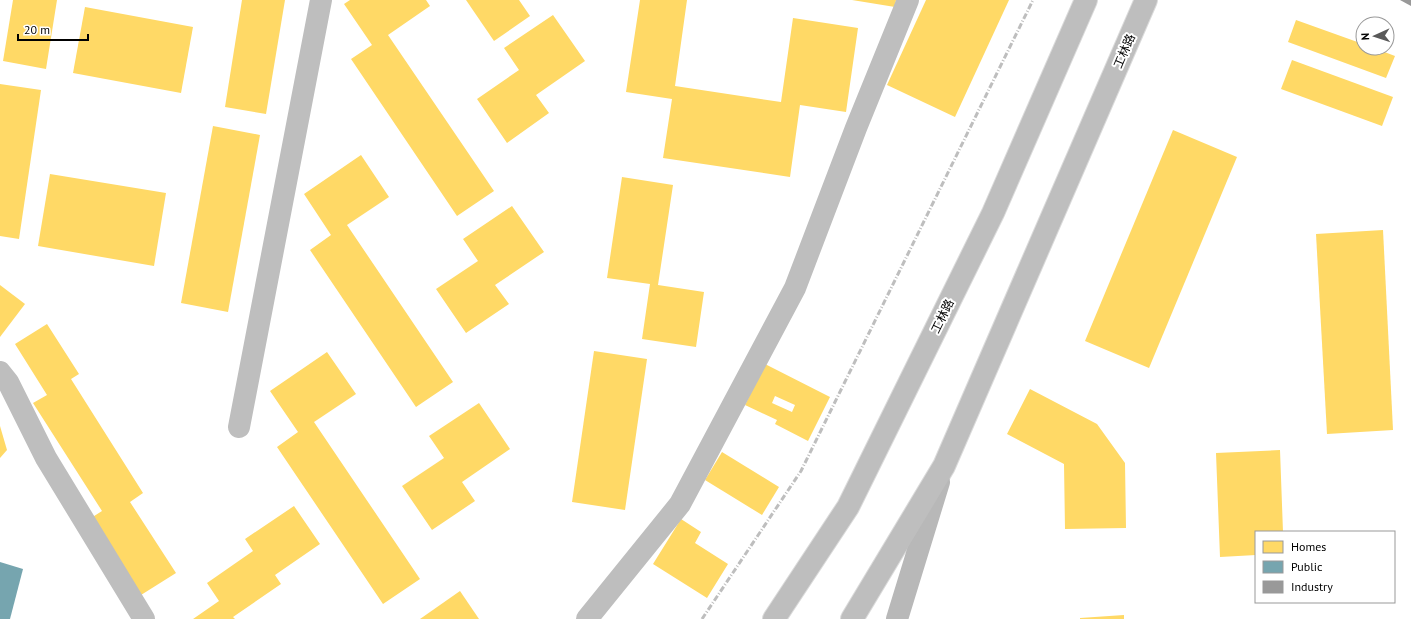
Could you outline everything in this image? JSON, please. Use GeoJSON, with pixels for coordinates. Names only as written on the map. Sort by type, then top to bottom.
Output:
{"type":"FeatureCollection","features":[{"type":"Feature","properties":{"kind":"main road"},"geometry":{"type":"LineString","coordinates":[[239,427],[321,0]]}},
{"type":"Feature","properties":{"kind":"main road"},"geometry":{"type":"LineString","coordinates":[[587,619],[680,504],[795,288],[856,128],[908,0]]}},
{"type":"Feature","properties":{"kind":"main road","name":"工林路"},"geometry":{"type":"LineString","coordinates":[[774,619],[848,508],[993,213],[1086,0]]}},
{"type":"Feature","properties":{"kind":"main road","name":"工林路"},"geometry":{"type":"LineString","coordinates":[[852,619],[944,466],[1146,0]]}},
{"type":"Feature","properties":{"kind":"main road"},"geometry":{"type":"LineString","coordinates":[[0,372],[8,382],[46,458],[144,619]]}},
{"type":"Feature","properties":{"kind":"street"},"geometry":{"type":"LineString","coordinates":[[898,619],[944,466]]}},
{"type":"Feature","properties":{"kind":"building: Homes"},"geometry":{"type":"Polygon","coordinates":[[[13,0],[57,0],[46,69],[3,61],[13,0]]]}},
{"type":"Feature","properties":{"kind":"building: Homes"},"geometry":{"type":"Polygon","coordinates":[[[242,0],[285,0],[266,114],[225,107],[242,0]]]}},
{"type":"Feature","properties":{"kind":"building: Homes"},"geometry":{"type":"Polygon","coordinates":[[[350,0],[426,0],[430,6],[388,35],[494,191],[457,216],[351,59],[372,45],[344,4],[350,0]]]}},
{"type":"Feature","properties":{"kind":"building: Homes"},"geometry":{"type":"Polygon","coordinates":[[[466,0],[519,0],[530,16],[494,41],[466,0]]]}},
{"type":"Feature","properties":{"kind":"building: Homes"},"geometry":{"type":"Polygon","coordinates":[[[640,0],[687,0],[675,86],[781,102],[793,18],[858,28],[846,112],[800,105],[790,177],[663,158],[672,99],[626,92],[640,0]]]}},
{"type":"Feature","properties":{"kind":"building: Homes"},"geometry":{"type":"Polygon","coordinates":[[[852,0],[896,0],[895,7],[852,0]]]}},
{"type":"Feature","properties":{"kind":"building: Homes"},"geometry":{"type":"Polygon","coordinates":[[[926,0],[1009,0],[955,117],[887,85],[926,0]]]}},
{"type":"Feature","properties":{"kind":"building: Homes"},"geometry":{"type":"Polygon","coordinates":[[[85,7],[193,27],[181,93],[73,73],[85,7]]]}},
{"type":"Feature","properties":{"kind":"building: Homes"},"geometry":{"type":"Polygon","coordinates":[[[553,15],[585,61],[536,95],[549,113],[507,143],[477,99],[519,70],[504,48],[553,15]]]}},
{"type":"Feature","properties":{"kind":"building: Homes"},"geometry":{"type":"Polygon","coordinates":[[[1296,20],[1355,41],[1355,56],[1395,56],[1386,78],[1288,42],[1296,20]]]}},
{"type":"Feature","properties":{"kind":"building: Homes"},"geometry":{"type":"Polygon","coordinates":[[[1292,60],[1393,97],[1382,126],[1281,89],[1292,60]]]}},
{"type":"Feature","properties":{"kind":"building: Homes"},"geometry":{"type":"Polygon","coordinates":[[[0,84],[41,90],[19,239],[0,236],[0,84]]]}},
{"type":"Feature","properties":{"kind":"building: Homes"},"geometry":{"type":"Polygon","coordinates":[[[213,126],[260,135],[228,312],[181,303],[213,126]]]}},
{"type":"Feature","properties":{"kind":"building: Homes"},"geometry":{"type":"Polygon","coordinates":[[[1173,130],[1237,157],[1149,368],[1085,341],[1173,130]]]}},
{"type":"Feature","properties":{"kind":"building: Homes"},"geometry":{"type":"Polygon","coordinates":[[[361,155],[389,197],[347,225],[453,382],[416,407],[310,250],[331,235],[304,194],[361,155]]]}},
{"type":"Feature","properties":{"kind":"building: Homes"},"geometry":{"type":"Polygon","coordinates":[[[50,174],[166,193],[154,266],[38,246],[50,174]]]}},
{"type":"Feature","properties":{"kind":"building: Homes"},"geometry":{"type":"Polygon","coordinates":[[[622,177],[673,185],[658,285],[704,292],[696,347],[642,339],[650,284],[607,278],[622,177]]]}},
{"type":"Feature","properties":{"kind":"building: Homes"},"geometry":{"type":"Polygon","coordinates":[[[512,206],[544,252],[495,285],[509,304],[466,333],[436,289],[478,261],[463,239],[512,206]]]}},
{"type":"Feature","properties":{"kind":"building: Homes"},"geometry":{"type":"Polygon","coordinates":[[[1383,230],[1393,430],[1327,434],[1316,234],[1383,230]]]}},
{"type":"Feature","properties":{"kind":"building: Homes"},"geometry":{"type":"Polygon","coordinates":[[[0,285],[25,304],[0,337],[0,285]]]}},
{"type":"Feature","properties":{"kind":"building: Homes"},"geometry":{"type":"Polygon","coordinates":[[[47,324],[79,374],[71,379],[143,493],[130,502],[176,573],[141,595],[91,518],[102,511],[33,403],[47,395],[15,344],[47,324]]]}},
{"type":"Feature","properties":{"kind":"building: Homes"},"geometry":{"type":"Polygon","coordinates":[[[594,351],[647,359],[625,510],[572,502],[594,351]]]}},
{"type":"Feature","properties":{"kind":"building: Homes"},"geometry":{"type":"Polygon","coordinates":[[[327,352],[356,394],[314,422],[420,579],[383,604],[277,447],[298,432],[270,391],[327,352]]]}},
{"type":"Feature","properties":{"kind":"building: Homes"},"geometry":{"type":"Polygon","coordinates":[[[765,364],[830,397],[808,441],[775,424],[777,420],[745,405],[765,364]],[[775,396],[772,403],[792,412],[795,405],[775,396]]]}},
{"type":"Feature","properties":{"kind":"building: Homes"},"geometry":{"type":"Polygon","coordinates":[[[1030,389],[1097,424],[1125,463],[1126,528],[1065,529],[1064,464],[1007,434],[1030,389]]]}},
{"type":"Feature","properties":{"kind":"building: Homes"},"geometry":{"type":"Polygon","coordinates":[[[479,403],[510,449],[462,482],[475,501],[432,530],[402,486],[444,458],[429,436],[479,403]]]}},
{"type":"Feature","properties":{"kind":"building: Homes"},"geometry":{"type":"Polygon","coordinates":[[[0,426],[7,450],[0,458],[0,426]]]}},
{"type":"Feature","properties":{"kind":"building: Homes"},"geometry":{"type":"Polygon","coordinates":[[[1280,450],[1283,531],[1255,531],[1255,555],[1220,557],[1216,453],[1280,450]]]}},
{"type":"Feature","properties":{"kind":"building: Homes"},"geometry":{"type":"Polygon","coordinates":[[[722,452],[779,487],[762,515],[705,480],[722,452]]]}},
{"type":"Feature","properties":{"kind":"building: Homes"},"geometry":{"type":"Polygon","coordinates":[[[294,506],[320,544],[275,575],[281,584],[233,617],[235,619],[193,619],[219,601],[207,583],[253,551],[245,539],[294,506]]]}},
{"type":"Feature","properties":{"kind":"building: Homes"},"geometry":{"type":"Polygon","coordinates":[[[681,519],[701,532],[695,543],[728,564],[707,598],[653,564],[681,519]]]}},
{"type":"Feature","properties":{"kind":"building: Homes"},"geometry":{"type":"Polygon","coordinates":[[[460,591],[479,619],[420,619],[460,591]]]}},
{"type":"Feature","properties":{"kind":"building: Homes"},"geometry":{"type":"Polygon","coordinates":[[[1124,615],[1124,619],[1080,619],[1080,618],[1124,615]]]}},
{"type":"Feature","properties":{"kind":"building: Public"},"geometry":{"type":"Polygon","coordinates":[[[0,562],[23,569],[10,619],[0,619],[0,562]]]}},
{"type":"Feature","properties":{"kind":"building: Industry"},"geometry":{"type":"Polygon","coordinates":[[[1400,0],[1411,0],[1411,6],[1400,0]]]}},
{"type":"Feature","properties":{"kind":"railway"},"geometry":{"type":"LineString","coordinates":[[702,619],[801,471],[1033,0]]}}]}
